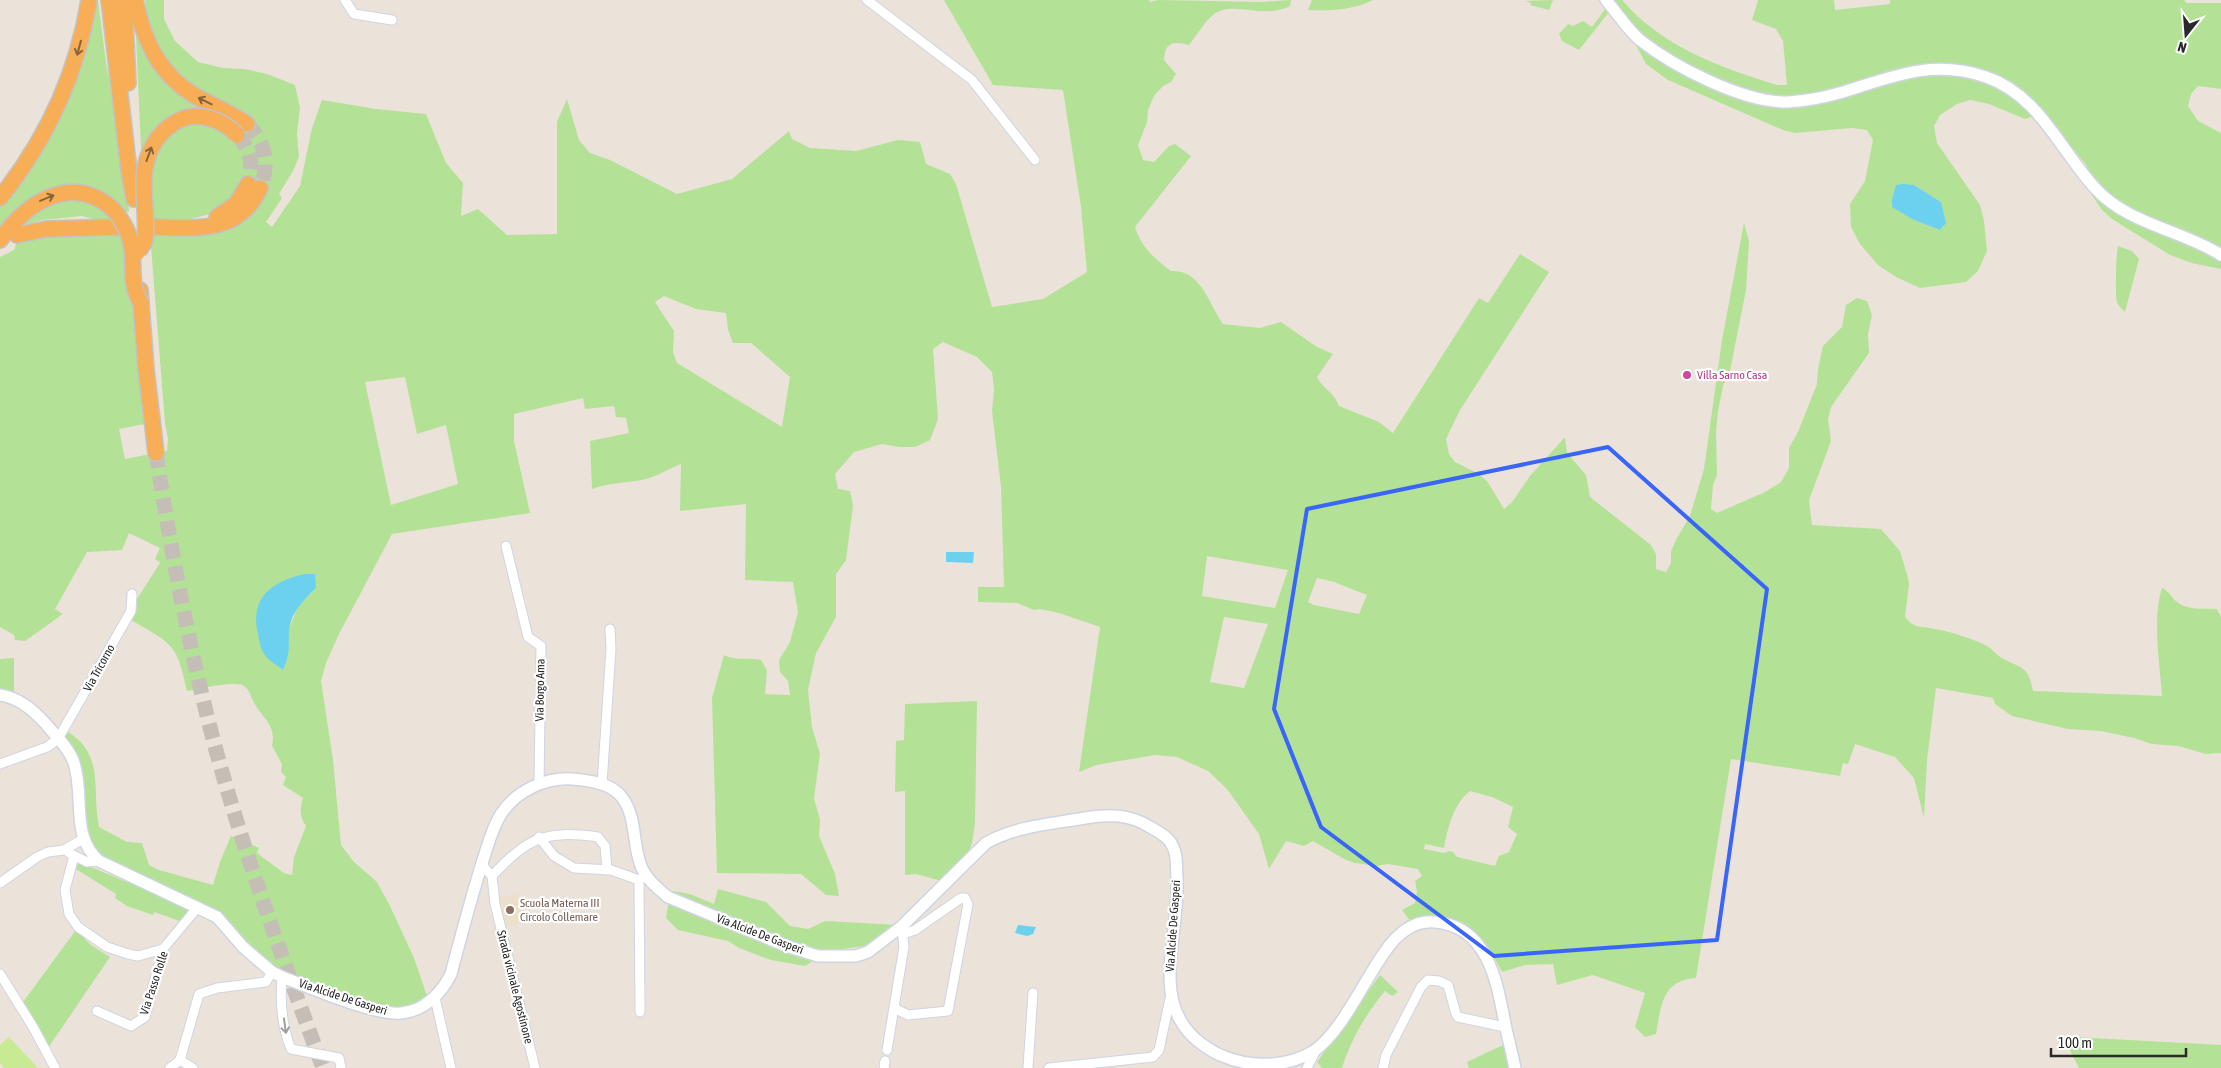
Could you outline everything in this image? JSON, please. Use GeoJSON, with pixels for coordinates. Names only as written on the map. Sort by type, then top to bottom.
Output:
{"type":"FeatureCollection","features":[{"type":"Feature","properties":{"kind":"highway"},"geometry":{"type":"LineString","coordinates":[[0,198],[34,152],[60,103],[77,54],[89,0]]}},
{"type":"Feature","properties":{"kind":"highway"},"geometry":{"type":"LineString","coordinates":[[109,0],[134,200]]}},
{"type":"Feature","properties":{"kind":"highway"},"geometry":{"type":"LineString","coordinates":[[124,0],[141,303],[156,453]]}},
{"type":"Feature","properties":{"kind":"highway"},"geometry":{"type":"LineString","coordinates":[[135,0],[144,35],[161,67],[179,85],[242,129],[199,116],[179,120],[161,134],[152,147],[146,164],[143,189],[145,241],[138,252]]}},
{"type":"Feature","properties":{"kind":"highway"},"geometry":{"type":"LineString","coordinates":[[148,228],[193,230],[225,223],[247,208],[254,186]]}},
{"type":"Feature","properties":{"kind":"highway"},"geometry":{"type":"LineString","coordinates":[[0,240],[13,231],[34,205],[63,193],[89,194],[114,210],[124,224],[130,242],[134,292],[141,303]]}},
{"type":"Feature","properties":{"kind":"highway"},"geometry":{"type":"LineString","coordinates":[[13,231],[46,228],[121,227]]}},
{"type":"Feature","properties":{"kind":"street"},"geometry":{"type":"LineString","coordinates":[[344,0],[354,14],[392,20]]}},
{"type":"Feature","properties":{"kind":"street"},"geometry":{"type":"LineString","coordinates":[[867,0],[972,80],[1035,160]]}},
{"type":"Feature","properties":{"kind":"street"},"geometry":{"type":"LineString","coordinates":[[1606,0],[1639,39],[1682,68],[1727,89],[1761,98],[1787,102],[1819,98],[1918,70],[1942,68],[1988,78],[2011,90],[2032,108],[2051,129],[2096,189],[2119,208],[2221,255]]}},
{"type":"Feature","properties":{"kind":"street","name":"Via Borgo Ama"},"geometry":{"type":"LineString","coordinates":[[506,546],[528,637],[541,646],[539,784]]}},
{"type":"Feature","properties":{"kind":"street","name":"Via Tricorno"},"geometry":{"type":"LineString","coordinates":[[58,739],[131,611],[132,594]]}},
{"type":"Feature","properties":{"kind":"street"},"geometry":{"type":"LineString","coordinates":[[602,784],[611,648],[610,629]]}},
{"type":"Feature","properties":{"kind":"street"},"geometry":{"type":"LineString","coordinates":[[0,695],[13,698],[30,708],[69,752],[75,765],[80,826],[91,853],[99,861]]}},
{"type":"Feature","properties":{"kind":"street"},"geometry":{"type":"LineString","coordinates":[[0,764],[47,747],[58,739]]}},
{"type":"Feature","properties":{"kind":"street","name":"Via Alcide De Gasperi"},"geometry":{"type":"LineString","coordinates":[[99,861],[217,917],[243,946],[277,974],[359,1005],[392,1013],[410,1011],[434,998],[445,986],[451,974],[482,865],[494,828],[501,814],[520,794],[539,784],[569,779],[602,784],[619,794],[626,805],[634,826],[643,877],[640,1012]]}},
{"type":"Feature","properties":{"kind":"street","name":"Via Alcide De Gasperi"},"geometry":{"type":"LineString","coordinates":[[643,877],[668,897],[786,946],[818,956],[856,956],[868,952],[903,930],[986,843],[1001,834],[1015,830],[1116,814],[1131,818],[1158,831],[1170,842],[1176,855],[1177,887],[1170,957],[1171,993],[1176,1014],[1188,1031],[1206,1047],[1231,1059],[1254,1066],[1270,1066],[1297,1060],[1316,1050],[1338,1025],[1390,945],[1410,927],[1428,922],[1444,923],[1457,928],[1472,938],[1480,947],[1494,973],[1515,1068]]}},
{"type":"Feature","properties":{"kind":"street"},"geometry":{"type":"LineString","coordinates":[[482,865],[492,876],[514,854],[539,837],[556,834],[598,837],[606,846],[607,870]]}},
{"type":"Feature","properties":{"kind":"street"},"geometry":{"type":"LineString","coordinates":[[539,837],[554,856],[574,868],[607,870],[643,877]]}},
{"type":"Feature","properties":{"kind":"street"},"geometry":{"type":"LineString","coordinates":[[0,883],[38,857],[48,852],[64,850],[84,838]]}},
{"type":"Feature","properties":{"kind":"street"},"geometry":{"type":"LineString","coordinates":[[64,850],[87,862],[99,861]]}},
{"type":"Feature","properties":{"kind":"street"},"geometry":{"type":"LineString","coordinates":[[74,856],[65,890],[69,914],[78,927],[107,947],[128,954],[138,956],[164,949]]}},
{"type":"Feature","properties":{"kind":"street","name":"Strada vicinale Agostinone"},"geometry":{"type":"LineString","coordinates":[[492,876],[495,904],[535,1068]]}},
{"type":"Feature","properties":{"kind":"street"},"geometry":{"type":"LineString","coordinates":[[887,1050],[904,947],[903,930],[915,930],[961,898],[965,898],[968,904],[948,1011],[914,1016],[894,1008]]}},
{"type":"Feature","properties":{"kind":"street","name":"Via Passo Rolle"},"geometry":{"type":"LineString","coordinates":[[97,1011],[131,1026],[145,1017],[164,949],[198,908]]}},
{"type":"Feature","properties":{"kind":"street"},"geometry":{"type":"LineString","coordinates":[[0,974],[33,1027],[55,1068]]}},
{"type":"Feature","properties":{"kind":"street"},"geometry":{"type":"LineString","coordinates":[[170,1068],[180,1060],[199,994],[217,988],[266,982],[277,974],[287,1038],[291,1049],[339,1058],[341,1068]]}},
{"type":"Feature","properties":{"kind":"street"},"geometry":{"type":"LineString","coordinates":[[1383,1068],[1386,1055],[1417,994],[1428,980],[1440,981],[1448,986],[1458,1017],[1506,1027]]}},
{"type":"Feature","properties":{"kind":"street"},"geometry":{"type":"LineString","coordinates":[[1028,1068],[1033,993]]}},
{"type":"Feature","properties":{"kind":"street"},"geometry":{"type":"LineString","coordinates":[[1049,1068],[1153,1058],[1159,1050],[1171,993]]}},
{"type":"Feature","properties":{"kind":"street"},"geometry":{"type":"LineString","coordinates":[[434,998],[451,1068]]}},
{"type":"Feature","properties":{"kind":"street"},"geometry":{"type":"LineString","coordinates":[[1307,1068],[1316,1050]]}},
{"type":"Feature","properties":{"kind":"street"},"geometry":{"type":"LineString","coordinates":[[180,1060],[193,1068]]}},
{"type":"Feature","properties":{"kind":"highlighted area"},"geometry":{"type":"Polygon","coordinates":[[[1608,447],[1767,589],[1717,940],[1494,956],[1321,827],[1274,709],[1307,509],[1608,447]]]}},
{"type":"Feature","properties":{"kind":"shaded area","name":"Scuola Materna III Circolo Collemare"},"geometry":{"type":"Polygon","coordinates":[[[517,894],[524,922],[504,926],[497,899],[517,894]]]}},
{"type":"Feature","properties":{"kind":"green space"},"geometry":{"type":"Polygon","coordinates":[[[94,0],[98,0],[106,63],[123,146],[129,211],[124,214],[79,188],[0,230],[0,205],[20,181],[94,0]]]}},
{"type":"Feature","properties":{"kind":"green space"},"geometry":{"type":"Polygon","coordinates":[[[145,0],[164,0],[164,19],[175,41],[198,62],[223,68],[245,69],[267,74],[295,85],[300,108],[297,133],[299,157],[279,194],[282,198],[266,222],[272,227],[300,186],[312,128],[322,100],[376,109],[426,114],[446,163],[463,183],[461,216],[478,209],[507,235],[557,234],[557,122],[567,99],[579,140],[590,153],[610,160],[677,194],[732,179],[789,131],[792,139],[810,148],[856,151],[898,140],[920,142],[926,164],[950,174],[956,184],[992,307],[1043,299],[1087,272],[1081,207],[1063,90],[993,85],[944,0],[1262,2],[1291,0],[1290,6],[1280,10],[1222,10],[1210,17],[1189,45],[1174,43],[1168,46],[1164,60],[1176,74],[1171,82],[1163,86],[1154,96],[1138,145],[1143,160],[1154,162],[1169,146],[1175,144],[1191,156],[1135,227],[1145,247],[1159,262],[1171,271],[1181,272],[1197,282],[1223,324],[1260,328],[1281,322],[1317,347],[1333,354],[1317,377],[1320,381],[1335,398],[1339,406],[1379,422],[1393,433],[1479,298],[1488,303],[1520,254],[1549,272],[1460,410],[1446,439],[1449,454],[1455,462],[1477,473],[1487,481],[1504,509],[1512,502],[1530,476],[1565,437],[1567,453],[1586,475],[1590,497],[1651,545],[1656,554],[1656,569],[1666,572],[1671,563],[1671,551],[1690,516],[1704,469],[1722,340],[1744,223],[1749,241],[1746,290],[1730,371],[1723,386],[1718,411],[1716,432],[1717,475],[1713,485],[1711,509],[1717,513],[1765,492],[1781,482],[1789,468],[1789,448],[1798,432],[1817,384],[1823,346],[1842,327],[1846,305],[1857,298],[1867,301],[1872,315],[1868,334],[1869,353],[1831,407],[1828,419],[1831,441],[1809,500],[1812,525],[1881,529],[1900,551],[1908,578],[1909,585],[1905,617],[1908,621],[1918,626],[1941,630],[1975,640],[1987,646],[2000,657],[2023,669],[2029,676],[2033,691],[2162,696],[2157,627],[2162,588],[2177,602],[2186,607],[2217,609],[2221,617],[2221,753],[2206,754],[2178,746],[2152,744],[2101,731],[2068,729],[2012,716],[1995,704],[1993,698],[1936,688],[1927,760],[1924,818],[1914,778],[1895,757],[1855,744],[1848,764],[1843,763],[1840,776],[1731,759],[1696,978],[1685,980],[1670,989],[1662,1005],[1656,1034],[1645,1037],[1635,1027],[1645,993],[1593,975],[1557,985],[1553,964],[1525,965],[1502,972],[1491,952],[1476,934],[1457,921],[1434,917],[1411,922],[1402,910],[1415,903],[1417,892],[1415,881],[1422,876],[1418,869],[1388,864],[1377,866],[1355,863],[1346,860],[1313,841],[1304,846],[1286,841],[1269,869],[1259,834],[1227,789],[1208,771],[1177,757],[1155,755],[1096,765],[1079,772],[1100,627],[1059,613],[1040,609],[1034,610],[1017,603],[978,602],[978,587],[1004,587],[1001,487],[992,411],[994,389],[992,372],[977,357],[943,342],[933,349],[938,419],[930,440],[915,447],[882,444],[854,452],[835,474],[838,489],[850,491],[853,506],[846,560],[836,574],[836,617],[816,653],[808,690],[812,727],[820,754],[814,798],[820,820],[819,836],[835,874],[839,896],[826,895],[801,874],[717,873],[712,698],[724,655],[732,658],[761,660],[767,670],[765,694],[790,695],[788,681],[780,672],[779,660],[790,642],[798,612],[793,582],[745,580],[746,504],[680,511],[681,464],[647,479],[611,484],[592,489],[590,441],[629,433],[626,418],[616,417],[614,406],[585,409],[583,398],[514,414],[514,441],[530,513],[392,534],[339,634],[326,663],[321,681],[333,760],[341,845],[354,862],[377,882],[414,958],[427,996],[410,1006],[395,1007],[357,999],[336,992],[278,969],[259,955],[212,910],[191,898],[120,868],[99,852],[91,839],[86,824],[80,764],[74,749],[64,736],[67,731],[79,741],[87,751],[92,762],[95,774],[99,827],[127,842],[142,843],[149,865],[159,870],[213,885],[231,836],[259,848],[257,853],[284,873],[292,875],[294,857],[306,826],[301,812],[303,798],[283,785],[286,777],[281,772],[282,764],[272,746],[273,738],[270,726],[256,707],[246,688],[242,685],[230,684],[187,691],[180,663],[171,646],[156,634],[131,620],[137,608],[137,599],[160,563],[155,559],[160,548],[129,533],[122,550],[87,552],[55,609],[63,614],[25,641],[15,640],[14,635],[0,627],[0,257],[14,250],[17,241],[46,235],[123,234],[128,249],[144,424],[119,429],[125,459],[167,451],[168,439],[165,423],[150,234],[193,234],[221,211],[184,221],[147,220],[148,169],[164,138],[185,124],[249,122],[253,117],[201,92],[179,75],[162,53],[147,14],[145,0]],[[664,296],[655,302],[674,331],[673,352],[677,363],[782,427],[790,377],[751,343],[733,343],[728,330],[726,313],[696,309],[664,296]],[[405,377],[365,382],[391,505],[458,484],[446,425],[417,434],[405,377]],[[1207,556],[1202,596],[1275,608],[1288,570],[1207,556]],[[305,574],[289,629],[298,606],[316,588],[305,574]],[[1317,578],[1308,602],[1314,605],[1359,614],[1367,595],[1334,582],[1317,578]],[[1224,617],[1210,682],[1244,688],[1268,624],[1224,617]],[[1470,791],[1459,803],[1450,824],[1444,848],[1425,844],[1424,849],[1444,853],[1449,851],[1453,852],[1457,857],[1495,866],[1499,856],[1509,852],[1517,834],[1508,827],[1513,807],[1492,797],[1470,791]]]}},
{"type":"Feature","properties":{"kind":"green space"},"geometry":{"type":"Polygon","coordinates":[[[1312,0],[1373,0],[1358,6],[1341,9],[1308,10],[1312,0]]]}},
{"type":"Feature","properties":{"kind":"green space"},"geometry":{"type":"Polygon","coordinates":[[[1553,0],[1549,10],[1530,5],[1531,3],[1525,1],[1553,0]]]}},
{"type":"Feature","properties":{"kind":"green space"},"geometry":{"type":"Polygon","coordinates":[[[1612,0],[1622,0],[1638,16],[1673,43],[1714,63],[1777,85],[1787,85],[1783,41],[1776,29],[1752,20],[1758,0],[1834,0],[1835,10],[1890,4],[1890,0],[2184,0],[2187,3],[2221,3],[2221,89],[2198,86],[2191,94],[2188,106],[2198,121],[2221,133],[2221,269],[2192,263],[2170,255],[2112,219],[2102,210],[2087,188],[2087,166],[2058,130],[2041,114],[2025,119],[1989,104],[1970,100],[1957,104],[1940,115],[1934,126],[1937,143],[1980,205],[1984,221],[1987,251],[1978,271],[1966,282],[1920,288],[1896,277],[1878,265],[1860,244],[1851,227],[1850,204],[1865,181],[1873,140],[1867,130],[1852,128],[1795,133],[1783,130],[1668,80],[1646,64],[1612,0]],[[1914,185],[1914,220],[1940,230],[1941,202],[1914,185]]]}},
{"type":"Feature","properties":{"kind":"green space"},"geometry":{"type":"Polygon","coordinates":[[[1606,8],[1609,12],[1579,50],[1562,41],[1559,34],[1568,24],[1573,26],[1583,21],[1592,27],[1606,8]]]}},
{"type":"Feature","properties":{"kind":"green space"},"geometry":{"type":"Polygon","coordinates":[[[136,36],[220,114],[200,112],[144,152],[141,149],[136,36]]]}},
{"type":"Feature","properties":{"kind":"green space"},"geometry":{"type":"Polygon","coordinates":[[[61,199],[88,200],[114,219],[93,219],[82,216],[42,220],[20,226],[23,220],[61,199]]]}},
{"type":"Feature","properties":{"kind":"green space"},"geometry":{"type":"Polygon","coordinates":[[[2118,246],[2132,251],[2139,259],[2125,312],[2116,298],[2118,246]]]}},
{"type":"Feature","properties":{"kind":"green space"},"geometry":{"type":"Polygon","coordinates":[[[14,658],[14,693],[0,691],[0,659],[14,658]]]}},
{"type":"Feature","properties":{"kind":"green space"},"geometry":{"type":"Polygon","coordinates":[[[977,701],[975,823],[972,843],[966,859],[942,881],[916,874],[905,875],[905,791],[895,792],[896,741],[904,740],[905,704],[977,701]]]}},
{"type":"Feature","properties":{"kind":"green space"},"geometry":{"type":"Polygon","coordinates":[[[79,862],[194,910],[182,922],[154,912],[153,915],[127,906],[115,898],[116,894],[76,869],[79,862]]]}},
{"type":"Feature","properties":{"kind":"green space"},"geometry":{"type":"Polygon","coordinates":[[[718,889],[766,902],[790,926],[808,929],[825,921],[898,925],[864,946],[829,951],[805,966],[771,960],[739,948],[728,941],[678,930],[666,918],[670,894],[673,891],[690,894],[714,904],[718,889]]]}},
{"type":"Feature","properties":{"kind":"green space"},"geometry":{"type":"Polygon","coordinates":[[[76,930],[91,945],[110,957],[48,1048],[23,1002],[76,930]]]}},
{"type":"Feature","properties":{"kind":"green space"},"geometry":{"type":"Polygon","coordinates":[[[1380,975],[1398,992],[1392,996],[1385,991],[1378,1000],[1365,1018],[1342,1068],[1322,1068],[1317,1062],[1380,975]]]}},
{"type":"Feature","properties":{"kind":"green space"},"geometry":{"type":"Polygon","coordinates":[[[9,1037],[38,1068],[4,1068],[0,1063],[0,1045],[9,1037]]]}},
{"type":"Feature","properties":{"kind":"green space"},"geometry":{"type":"Polygon","coordinates":[[[2074,1037],[2221,1045],[2221,1068],[2079,1068],[2066,1043],[2074,1037]]]}},
{"type":"Feature","properties":{"kind":"green space"},"geometry":{"type":"Polygon","coordinates":[[[1505,1044],[1510,1068],[1469,1068],[1467,1062],[1505,1044]]]}},
{"type":"Feature","properties":{"kind":"water"},"geometry":{"type":"Polygon","coordinates":[[[1896,185],[1914,185],[1941,202],[1946,223],[1940,230],[1914,220],[1892,207],[1896,185]]]}},
{"type":"Feature","properties":{"kind":"water"},"geometry":{"type":"Polygon","coordinates":[[[946,552],[974,552],[973,563],[946,562],[946,552]]]}},
{"type":"Feature","properties":{"kind":"water"},"geometry":{"type":"Polygon","coordinates":[[[315,574],[316,588],[292,618],[289,631],[288,654],[283,670],[264,655],[259,641],[256,621],[257,610],[260,601],[274,586],[293,577],[315,574]]]}},
{"type":"Feature","properties":{"kind":"water"},"geometry":{"type":"Polygon","coordinates":[[[1018,925],[1036,927],[1033,934],[1027,936],[1015,933],[1018,925]]]}},
{"type":"Feature","properties":{"kind":"tunnel"},"geometry":{"type":"LineString","coordinates":[[247,124],[258,138],[264,154],[265,170],[260,188]]}},
{"type":"Feature","properties":{"kind":"tunnel"},"geometry":{"type":"LineString","coordinates":[[237,135],[242,140],[250,158],[251,170],[248,184]]}},
{"type":"Feature","properties":{"kind":"tunnel"},"geometry":{"type":"LineString","coordinates":[[156,453],[186,622],[215,748],[261,895],[323,1068]]}},
{"type":"Feature","properties":{"kind":"place","name":"Villa Sarno Casa"},"geometry":{"type":"Point","coordinates":[1687,375]}},
{"type":"Feature","properties":{"kind":"place","name":"Scuola Materna III Circolo Collemare"},"geometry":{"type":"Point","coordinates":[510,910]}}]}
